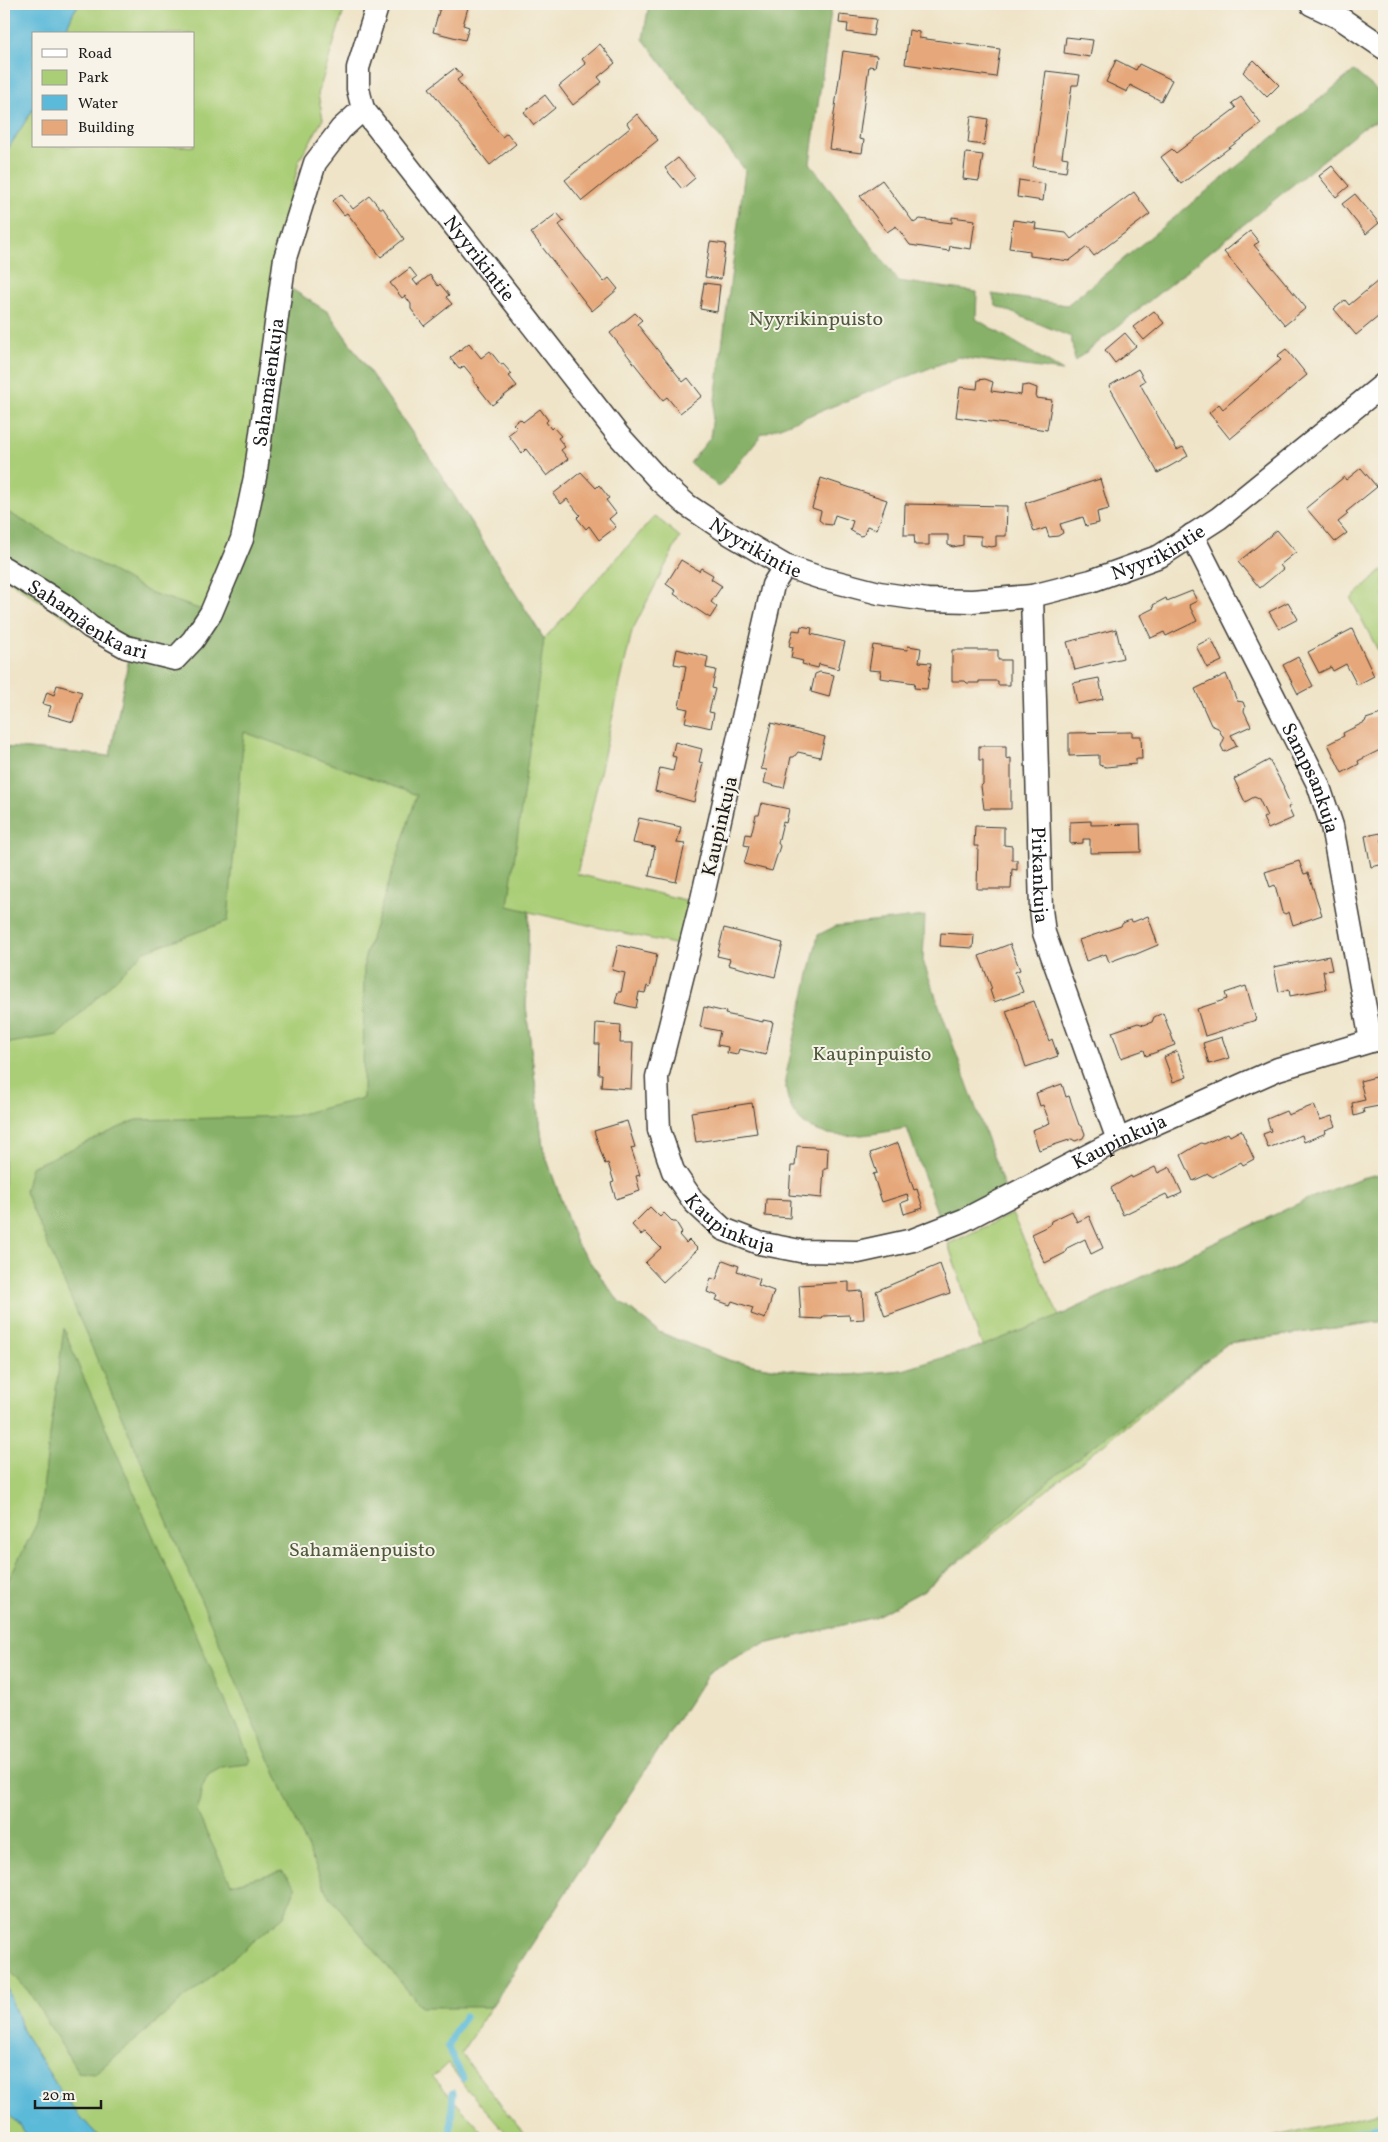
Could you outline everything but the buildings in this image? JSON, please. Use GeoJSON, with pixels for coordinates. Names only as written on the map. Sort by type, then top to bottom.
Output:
{"type":"FeatureCollection","features":[{"type":"Feature","properties":{"kind":"street","name":"Nyyrikintie"},"geometry":{"type":"LineString","coordinates":[[378,4],[358,68],[358,89],[363,109],[624,443],[660,481],[688,505],[730,534],[785,566],[820,578],[880,593],[926,600],[972,601],[1032,596],[1091,581],[1160,556],[1219,518],[1384,384]]}},
{"type":"Feature","properties":{"kind":"street"},"geometry":{"type":"LineString","coordinates":[[1312,4],[1340,18],[1384,48]]}},
{"type":"Feature","properties":{"kind":"street","name":"Sahamäenkuja"},"geometry":{"type":"LineString","coordinates":[[175,659],[193,640],[211,613],[242,539],[255,477],[285,258],[315,162],[341,129],[363,109]]}},
{"type":"Feature","properties":{"kind":"street","name":"Sampsankuja"},"geometry":{"type":"LineString","coordinates":[[1192,534],[1318,784],[1332,826],[1378,1040]]}},
{"type":"Feature","properties":{"kind":"street","name":"Kaupinkuja"},"geometry":{"type":"LineString","coordinates":[[785,566],[773,585],[702,900],[657,1077],[659,1130],[673,1171],[694,1202],[723,1229],[759,1243],[800,1251],[858,1252],[913,1240],[964,1220],[1118,1140],[1278,1069],[1378,1040]]}},
{"type":"Feature","properties":{"kind":"street","name":"Sahamäenkaari"},"geometry":{"type":"LineString","coordinates":[[4,568],[64,605],[90,627],[126,647],[175,659]]}},
{"type":"Feature","properties":{"kind":"street","name":"Pirkankuja"},"geometry":{"type":"LineString","coordinates":[[1032,596],[1041,909],[1044,933],[1118,1140]]}},
{"type":"Feature","properties":{"kind":"green space","name":"Sahamäenpuisto"},"geometry":{"type":"Polygon","coordinates":[[[79,4],[346,4],[318,94],[323,119],[299,161],[271,283],[328,312],[438,470],[544,639],[655,516],[680,537],[632,631],[577,874],[689,901],[678,945],[529,912],[526,1006],[543,1148],[576,1243],[617,1299],[659,1332],[731,1361],[771,1368],[849,1375],[903,1370],[982,1346],[948,1244],[1012,1214],[1059,1316],[1306,1200],[1361,1178],[1384,1173],[1384,1321],[1228,1343],[924,1590],[875,1617],[757,1646],[710,1671],[461,2053],[529,2138],[511,2138],[466,2088],[448,2063],[433,2077],[488,2138],[100,2138],[68,2103],[23,2032],[4,1980],[4,747],[110,756],[129,658],[4,578],[4,155],[32,111],[32,148],[195,148],[195,32],[65,32],[79,4]]]}},
{"type":"Feature","properties":{"kind":"green space","name":"Nyyrikinpuisto"},"geometry":{"type":"Polygon","coordinates":[[[649,4],[832,4],[810,163],[898,281],[977,292],[976,319],[1063,371],[958,357],[762,434],[719,487],[690,463],[710,438],[745,170],[643,39],[649,4]]]}},
{"type":"Feature","properties":{"kind":"green space"},"geometry":{"type":"Polygon","coordinates":[[[1354,71],[1384,96],[1384,121],[1368,124],[1075,361],[1071,337],[996,306],[992,294],[1067,305],[1354,71]]]}},
{"type":"Feature","properties":{"kind":"green space"},"geometry":{"type":"Polygon","coordinates":[[[290,288],[328,312],[438,470],[544,639],[508,906],[529,911],[526,1006],[543,1148],[576,1243],[617,1299],[659,1332],[731,1361],[771,1368],[849,1375],[903,1370],[982,1346],[1059,1316],[1306,1200],[1361,1178],[1384,1173],[1384,1321],[1228,1343],[1061,1471],[924,1590],[875,1617],[757,1646],[710,1671],[491,2007],[421,2007],[327,1893],[25,1192],[31,1167],[136,1120],[293,1116],[363,1098],[364,960],[417,795],[244,732],[228,921],[145,951],[58,1035],[4,1044],[4,747],[110,756],[129,658],[182,665],[221,615],[290,288]]]}},
{"type":"Feature","properties":{"kind":"green space"},"geometry":{"type":"Polygon","coordinates":[[[4,510],[149,592],[211,613],[173,651],[134,644],[4,563],[4,510]]]}},
{"type":"Feature","properties":{"kind":"green space"},"geometry":{"type":"Polygon","coordinates":[[[1384,569],[1384,662],[1351,599],[1384,569]]]}},
{"type":"Feature","properties":{"kind":"green space","name":"Kaupinpuisto"},"geometry":{"type":"Polygon","coordinates":[[[925,916],[923,961],[1005,1189],[940,1221],[907,1128],[874,1134],[838,1135],[822,1132],[807,1126],[796,1115],[788,1099],[785,1079],[818,935],[836,926],[925,916]]]}},
{"type":"Feature","properties":{"kind":"green space"},"geometry":{"type":"Polygon","coordinates":[[[64,1328],[76,1360],[251,1760],[248,1764],[222,1767],[208,1775],[202,1788],[197,1812],[231,1884],[282,1871],[296,1887],[284,1916],[94,2074],[78,2072],[29,1992],[4,1964],[4,1588],[39,1519],[64,1328]]]}},
{"type":"Feature","properties":{"kind":"green space"},"geometry":{"type":"Polygon","coordinates":[[[4,2108],[30,2138],[4,2138],[4,2108]]]}},
{"type":"Feature","properties":{"kind":"green space"},"geometry":{"type":"Polygon","coordinates":[[[1384,2111],[1384,2126],[1337,2138],[1268,2138],[1384,2111]]]}},
{"type":"Feature","properties":{"kind":"water"},"geometry":{"type":"Polygon","coordinates":[[[4,4],[79,4],[65,32],[32,32],[32,111],[4,155],[4,18],[6,13],[4,4]]]}},
{"type":"Feature","properties":{"kind":"water"},"geometry":{"type":"Polygon","coordinates":[[[4,1980],[23,2032],[68,2103],[100,2138],[30,2138],[4,2108],[4,1980]]]}},
{"type":"Feature","properties":{"kind":"waterway"},"geometry":{"type":"LineString","coordinates":[[463,2078],[448,2048],[454,2033],[465,2016]]}},
{"type":"Feature","properties":{"kind":"waterway"},"geometry":{"type":"LineString","coordinates":[[450,2138],[453,2093]]}},
{"type":"Feature","properties":{"kind":"waterway"},"geometry":{"type":"LineString","coordinates":[[1334,2138],[1384,2125]]}}]}
